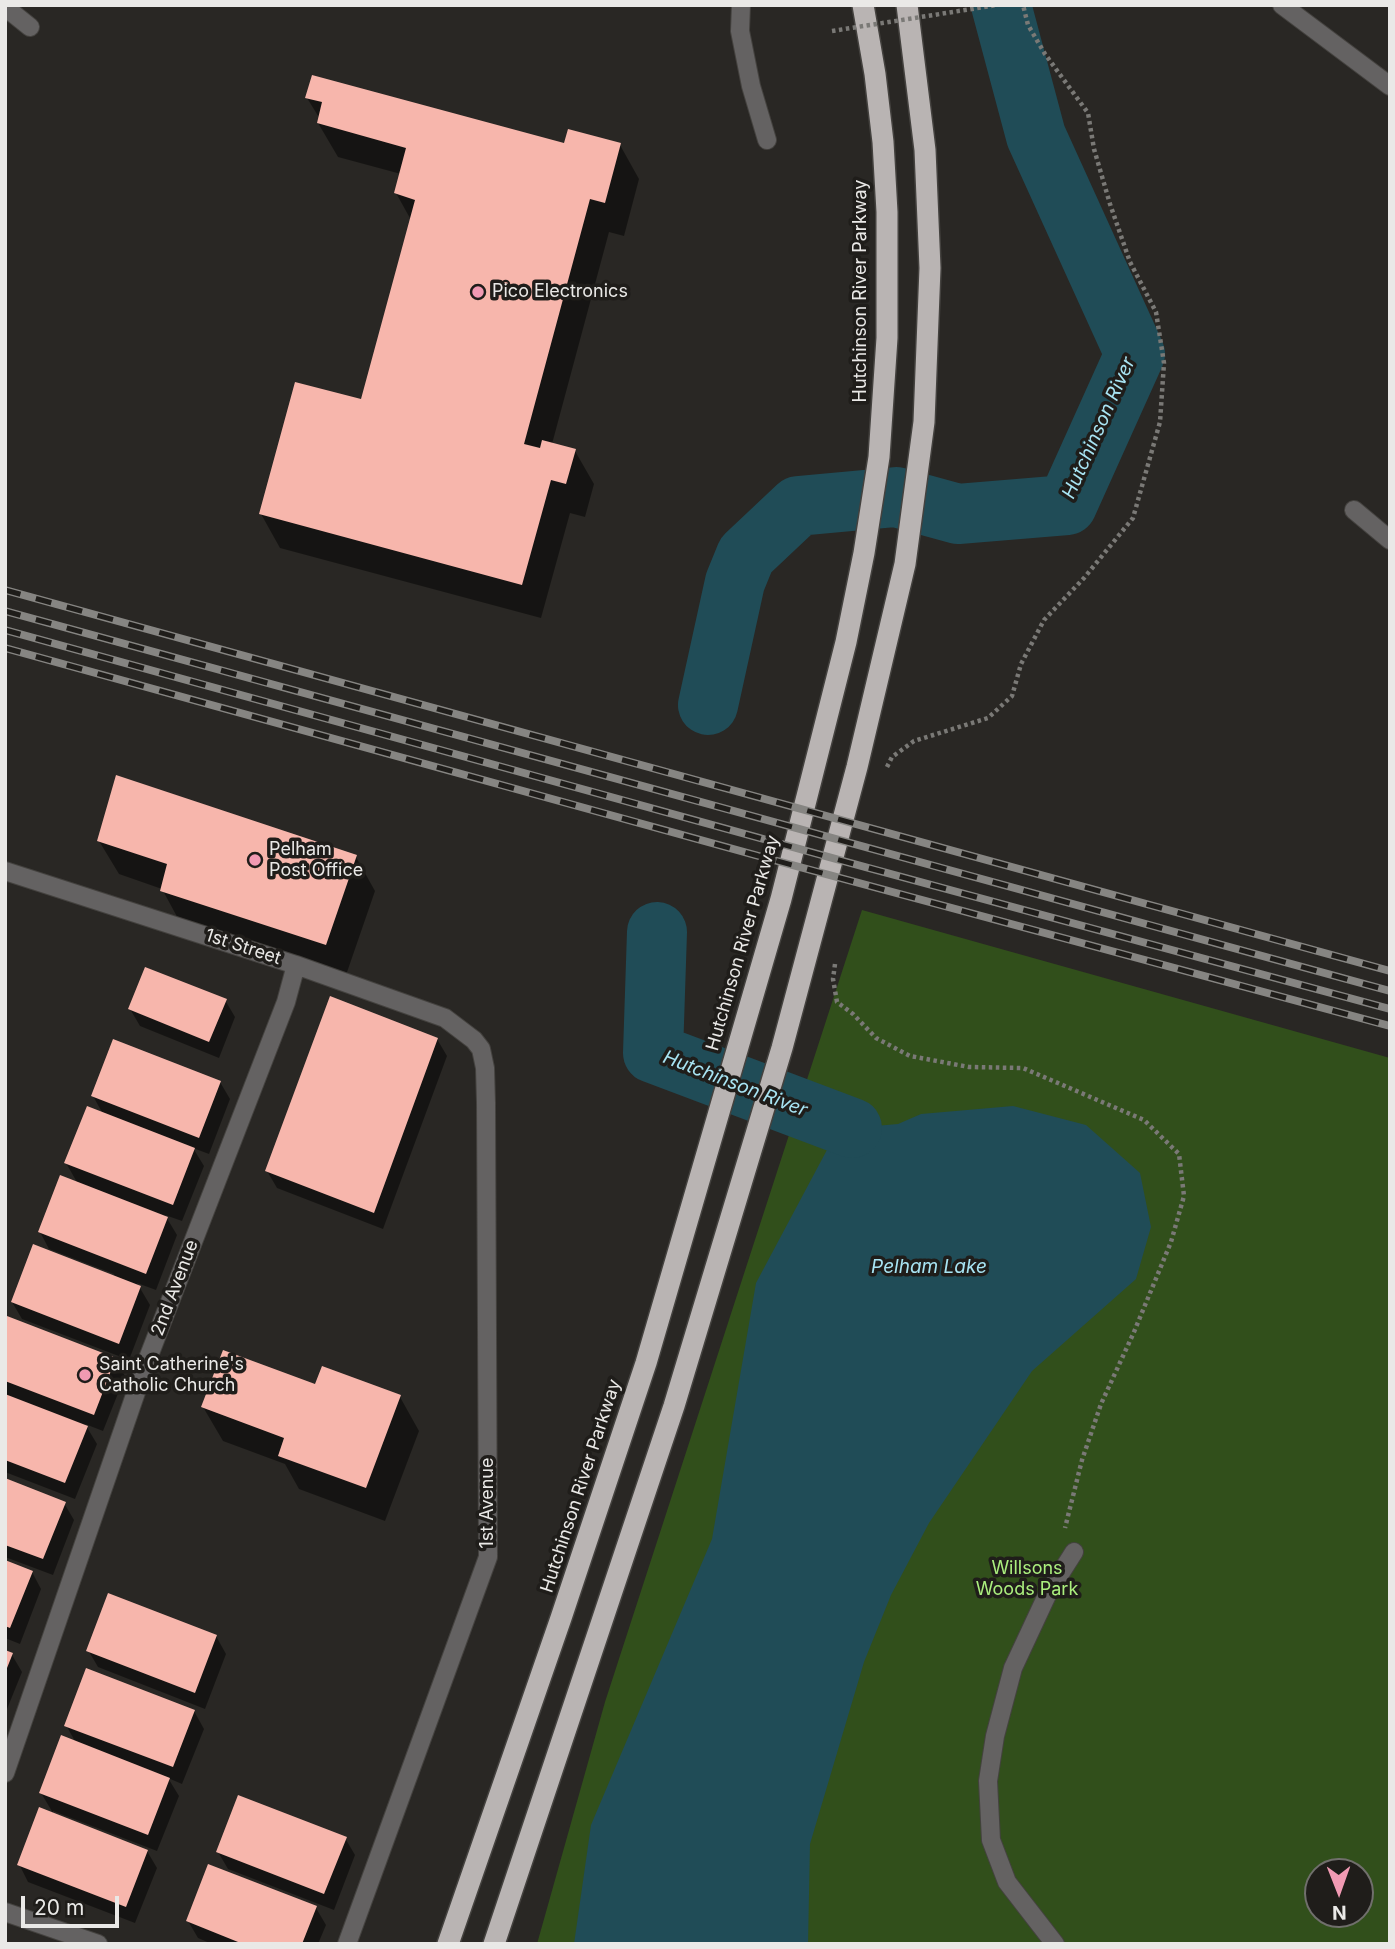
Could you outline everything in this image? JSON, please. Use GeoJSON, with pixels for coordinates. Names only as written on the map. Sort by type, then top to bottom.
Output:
{"type":"FeatureCollection","features":[{"type":"Feature","properties":{"kind":"highway","name":"Hutchinson River Parkway"},"geometry":{"type":"LineString","coordinates":[[448,1944],[636,1395],[743,1032],[846,642],[864,553],[883,411],[888,305],[887,212],[879,105],[863,5]]}},
{"type":"Feature","properties":{"kind":"highway"},"geometry":{"type":"LineString","coordinates":[[494,1944],[674,1406],[782,1048],[857,767],[905,564],[924,422],[929,321],[928,208],[922,115],[907,5]]}},
{"type":"Feature","properties":{"kind":"street"},"geometry":{"type":"LineString","coordinates":[[741,5],[742,42],[751,86],[767,140]]}},
{"type":"Feature","properties":{"kind":"street"},"geometry":{"type":"LineString","coordinates":[[1282,5],[1390,86]]}},
{"type":"Feature","properties":{"kind":"street"},"geometry":{"type":"LineString","coordinates":[[5,7],[30,27]]}},
{"type":"Feature","properties":{"kind":"street"},"geometry":{"type":"LineString","coordinates":[[1354,510],[1390,540]]}},
{"type":"Feature","properties":{"kind":"street","name":"1st Street"},"geometry":{"type":"LineString","coordinates":[[5,871],[296,965],[445,1018],[474,1040]]}},
{"type":"Feature","properties":{"kind":"street","name":"2nd Avenue"},"geometry":{"type":"LineString","coordinates":[[5,1773],[145,1367],[286,1002],[296,965]]}},
{"type":"Feature","properties":{"kind":"street","name":"1st Avenue"},"geometry":{"type":"LineString","coordinates":[[347,1944],[488,1557],[486,1080],[481,1049],[474,1040]]}},
{"type":"Feature","properties":{"kind":"street"},"geometry":{"type":"LineString","coordinates":[[1055,1944],[1007,1882],[991,1840],[988,1781],[995,1736],[1013,1668],[1048,1593],[1074,1552]]}},
{"type":"Feature","properties":{"kind":"street"},"geometry":{"type":"LineString","coordinates":[[5,1912],[99,1944]]}},
{"type":"Feature","properties":{"kind":"path"},"geometry":{"type":"LineString","coordinates":[[832,31],[997,5]]}},
{"type":"Feature","properties":{"kind":"path"},"geometry":{"type":"LineString","coordinates":[[886,768],[892,757],[914,741],[988,718],[1012,696],[1021,664],[1044,620],[1084,578],[1133,518],[1160,422],[1164,363],[1156,312],[1130,262],[1110,204],[1094,149],[1088,113],[1045,54],[1028,25],[1023,5]]}},
{"type":"Feature","properties":{"kind":"path"},"geometry":{"type":"LineString","coordinates":[[836,957],[833,979],[838,1002],[876,1038],[910,1056],[969,1067],[1023,1068],[1144,1120],[1179,1154],[1184,1196],[1171,1242],[1135,1332],[1101,1404],[1082,1460],[1064,1529],[1074,1552]]}},
{"type":"Feature","properties":{"kind":"green space","name":"Willsons Woods Park"},"geometry":{"type":"Polygon","coordinates":[[[862,910],[1390,1058],[1390,1944],[537,1944],[605,1702],[862,910]]]}},
{"type":"Feature","properties":{"kind":"water","name":"Pelham Lake"},"geometry":{"type":"Polygon","coordinates":[[[1013,1106],[1086,1125],[1140,1173],[1151,1227],[1136,1279],[1032,1371],[929,1523],[891,1595],[864,1662],[810,1844],[808,1944],[574,1944],[591,1825],[712,1539],[756,1283],[828,1148],[852,1128],[898,1124],[921,1114],[1013,1106]]]}},
{"type":"Feature","properties":{"kind":"building","name":"Pico Electronics"},"geometry":{"type":"Polygon","coordinates":[[[312,75],[564,143],[568,129],[621,143],[605,203],[590,199],[524,444],[540,448],[542,440],[576,449],[566,484],[551,480],[522,585],[259,514],[295,382],[361,399],[415,200],[394,193],[406,148],[317,123],[322,102],[305,98],[312,75]]]}},
{"type":"Feature","properties":{"kind":"building","name":"Pelham Post Office"},"geometry":{"type":"Polygon","coordinates":[[[116,775],[357,855],[326,945],[160,891],[167,864],[97,841],[116,775]]]}},
{"type":"Feature","properties":{"kind":"building"},"geometry":{"type":"Polygon","coordinates":[[[145,967],[227,999],[209,1042],[128,1009],[145,967]]]}},
{"type":"Feature","properties":{"kind":"building"},"geometry":{"type":"Polygon","coordinates":[[[330,996],[438,1038],[374,1213],[265,1171],[330,996]]]}},
{"type":"Feature","properties":{"kind":"building"},"geometry":{"type":"Polygon","coordinates":[[[113,1039],[221,1081],[199,1138],[91,1096],[113,1039]]]}},
{"type":"Feature","properties":{"kind":"building"},"geometry":{"type":"Polygon","coordinates":[[[87,1106],[195,1148],[173,1205],[64,1163],[87,1106]]]}},
{"type":"Feature","properties":{"kind":"building"},"geometry":{"type":"Polygon","coordinates":[[[60,1175],[168,1217],[146,1274],[38,1232],[60,1175]]]}},
{"type":"Feature","properties":{"kind":"building"},"geometry":{"type":"Polygon","coordinates":[[[33,1244],[141,1286],[119,1344],[11,1302],[33,1244]]]}},
{"type":"Feature","properties":{"kind":"building"},"geometry":{"type":"Polygon","coordinates":[[[7,1316],[116,1358],[94,1415],[5,1381],[7,1316]]]}},
{"type":"Feature","properties":{"kind":"building"},"geometry":{"type":"Polygon","coordinates":[[[223,1350],[315,1384],[322,1366],[401,1395],[366,1488],[278,1456],[284,1438],[201,1407],[223,1350]]]}},
{"type":"Feature","properties":{"kind":"building"},"geometry":{"type":"Polygon","coordinates":[[[5,1394],[88,1426],[65,1483],[5,1460],[5,1394]]]}},
{"type":"Feature","properties":{"kind":"building"},"geometry":{"type":"Polygon","coordinates":[[[5,1478],[66,1502],[43,1559],[5,1545],[5,1478]]]}},
{"type":"Feature","properties":{"kind":"building"},"geometry":{"type":"Polygon","coordinates":[[[5,1560],[33,1571],[10,1628],[5,1626],[5,1560]]]}},
{"type":"Feature","properties":{"kind":"building"},"geometry":{"type":"Polygon","coordinates":[[[108,1593],[217,1635],[195,1693],[86,1651],[108,1593]]]}},
{"type":"Feature","properties":{"kind":"building"},"geometry":{"type":"Polygon","coordinates":[[[5,1650],[13,1653],[5,1673],[5,1650]]]}},
{"type":"Feature","properties":{"kind":"building"},"geometry":{"type":"Polygon","coordinates":[[[86,1668],[195,1710],[173,1767],[64,1726],[86,1668]]]}},
{"type":"Feature","properties":{"kind":"building"},"geometry":{"type":"Polygon","coordinates":[[[61,1735],[170,1778],[148,1835],[39,1793],[61,1735]]]}},
{"type":"Feature","properties":{"kind":"building"},"geometry":{"type":"Polygon","coordinates":[[[238,1795],[347,1837],[324,1894],[216,1852],[238,1795]]]}},
{"type":"Feature","properties":{"kind":"building"},"geometry":{"type":"Polygon","coordinates":[[[39,1807],[148,1850],[126,1907],[17,1865],[39,1807]]]}},
{"type":"Feature","properties":{"kind":"building"},"geometry":{"type":"Polygon","coordinates":[[[208,1864],[317,1906],[302,1944],[243,1944],[186,1921],[208,1864]]]}},
{"type":"Feature","properties":{"kind":"waterway","name":"Hutchinson River"},"geometry":{"type":"LineString","coordinates":[[708,705],[735,582],[746,555],[798,506],[896,497],[958,514],[1067,505],[1135,354],[1036,136],[1001,5]]}},
{"type":"Feature","properties":{"kind":"waterway","name":"Hutchinson River"},"geometry":{"type":"LineString","coordinates":[[657,932],[653,1053],[852,1128]]}},
{"type":"Feature","properties":{"kind":"railway"},"geometry":{"type":"LineString","coordinates":[[5,590],[1390,971]]}},
{"type":"Feature","properties":{"kind":"railway"},"geometry":{"type":"LineString","coordinates":[[5,611],[1390,991]]}},
{"type":"Feature","properties":{"kind":"railway"},"geometry":{"type":"LineString","coordinates":[[5,630],[1390,1009]]}},
{"type":"Feature","properties":{"kind":"railway"},"geometry":{"type":"LineString","coordinates":[[5,648],[755,855],[1390,1026]]}},
{"type":"Feature","properties":{"kind":"place","name":"Pico Electronics"},"geometry":{"type":"Point","coordinates":[478,292]}},
{"type":"Feature","properties":{"kind":"place","name":"Pelham Post Office"},"geometry":{"type":"Point","coordinates":[255,860]}},
{"type":"Feature","properties":{"kind":"place","name":"Saint Catherine's Catholic Church"},"geometry":{"type":"Point","coordinates":[85,1375]}}]}
